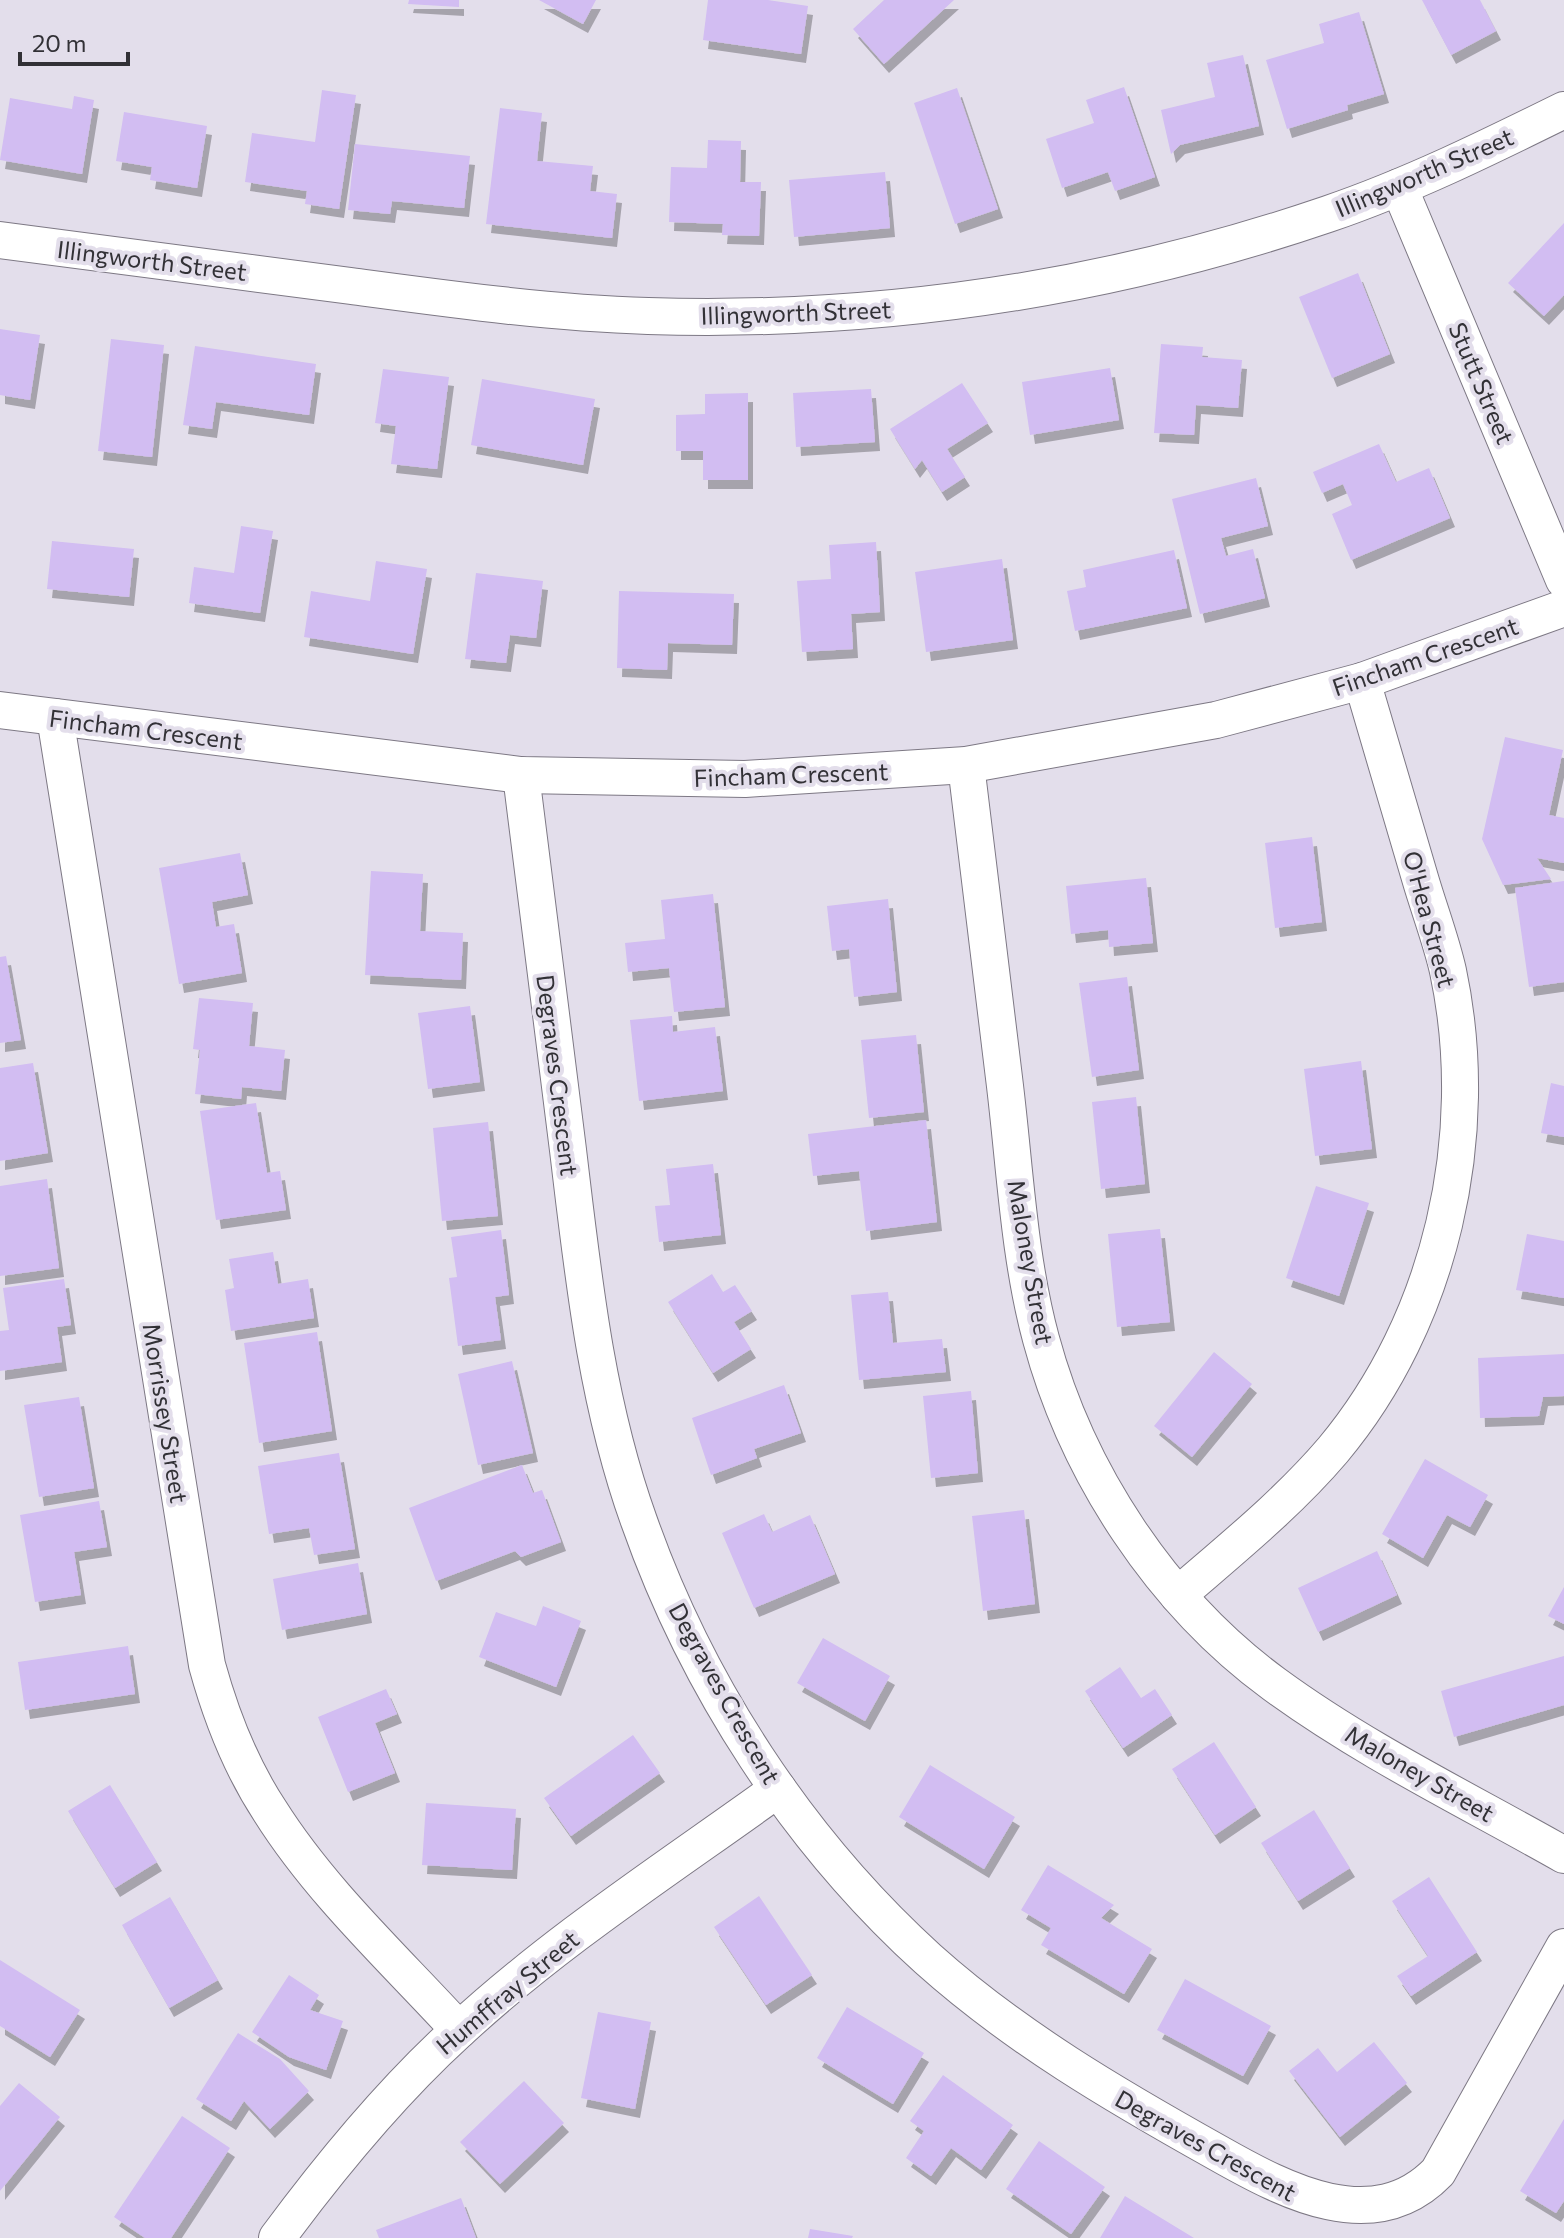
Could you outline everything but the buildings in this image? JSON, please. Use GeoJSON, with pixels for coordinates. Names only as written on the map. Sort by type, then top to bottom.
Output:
{"type":"FeatureCollection","features":[{"type":"Feature","properties":{"kind":"street","name":"Illingworth Street"},"geometry":{"type":"LineString","coordinates":[[0,240],[480,303],[641,316],[722,317],[927,306],[1111,276],[1186,259],[1330,213],[1399,187],[1564,110]]}},
{"type":"Feature","properties":{"kind":"street","name":"Stutt Street"},"geometry":{"type":"LineString","coordinates":[[1399,187],[1564,580]]}},
{"type":"Feature","properties":{"kind":"street","name":"Fincham Crescent"},"geometry":{"type":"LineString","coordinates":[[0,710],[521,775],[745,779],[966,765],[1216,720],[1362,681],[1564,608]]}},
{"type":"Feature","properties":{"kind":"street","name":"O'Hea Street"},"geometry":{"type":"LineString","coordinates":[[1178,1595],[1268,1516],[1333,1449],[1377,1387],[1425,1292],[1449,1204],[1457,1159],[1460,1066],[1448,972],[1362,681]]}},
{"type":"Feature","properties":{"kind":"street","name":"Morrissey Street"},"geometry":{"type":"LineString","coordinates":[[55,717],[204,1649],[217,1703],[250,1777],[271,1813],[322,1881],[459,2030]]}},
{"type":"Feature","properties":{"kind":"street","name":"Maloney Street"},"geometry":{"type":"LineString","coordinates":[[966,765],[1024,1249],[1041,1339],[1073,1428],[1094,1472],[1147,1555],[1178,1595],[1207,1626],[1273,1684],[1348,1733],[1564,1855]]}},
{"type":"Feature","properties":{"kind":"street","name":"Degraves Crescent"},"geometry":{"type":"LineString","coordinates":[[521,775],[586,1296],[606,1409],[639,1521],[685,1631],[744,1738],[812,1835],[889,1921],[931,1961],[1023,2035],[1124,2100],[1298,2199],[1351,2212],[1402,2202],[1428,2184],[1438,2172],[1564,1947]]}},
{"type":"Feature","properties":{"kind":"street","name":"Humffray Street"},"geometry":{"type":"LineString","coordinates":[[277,2238],[331,2165],[413,2073],[459,2030],[584,1928],[778,1789]]}}]}
